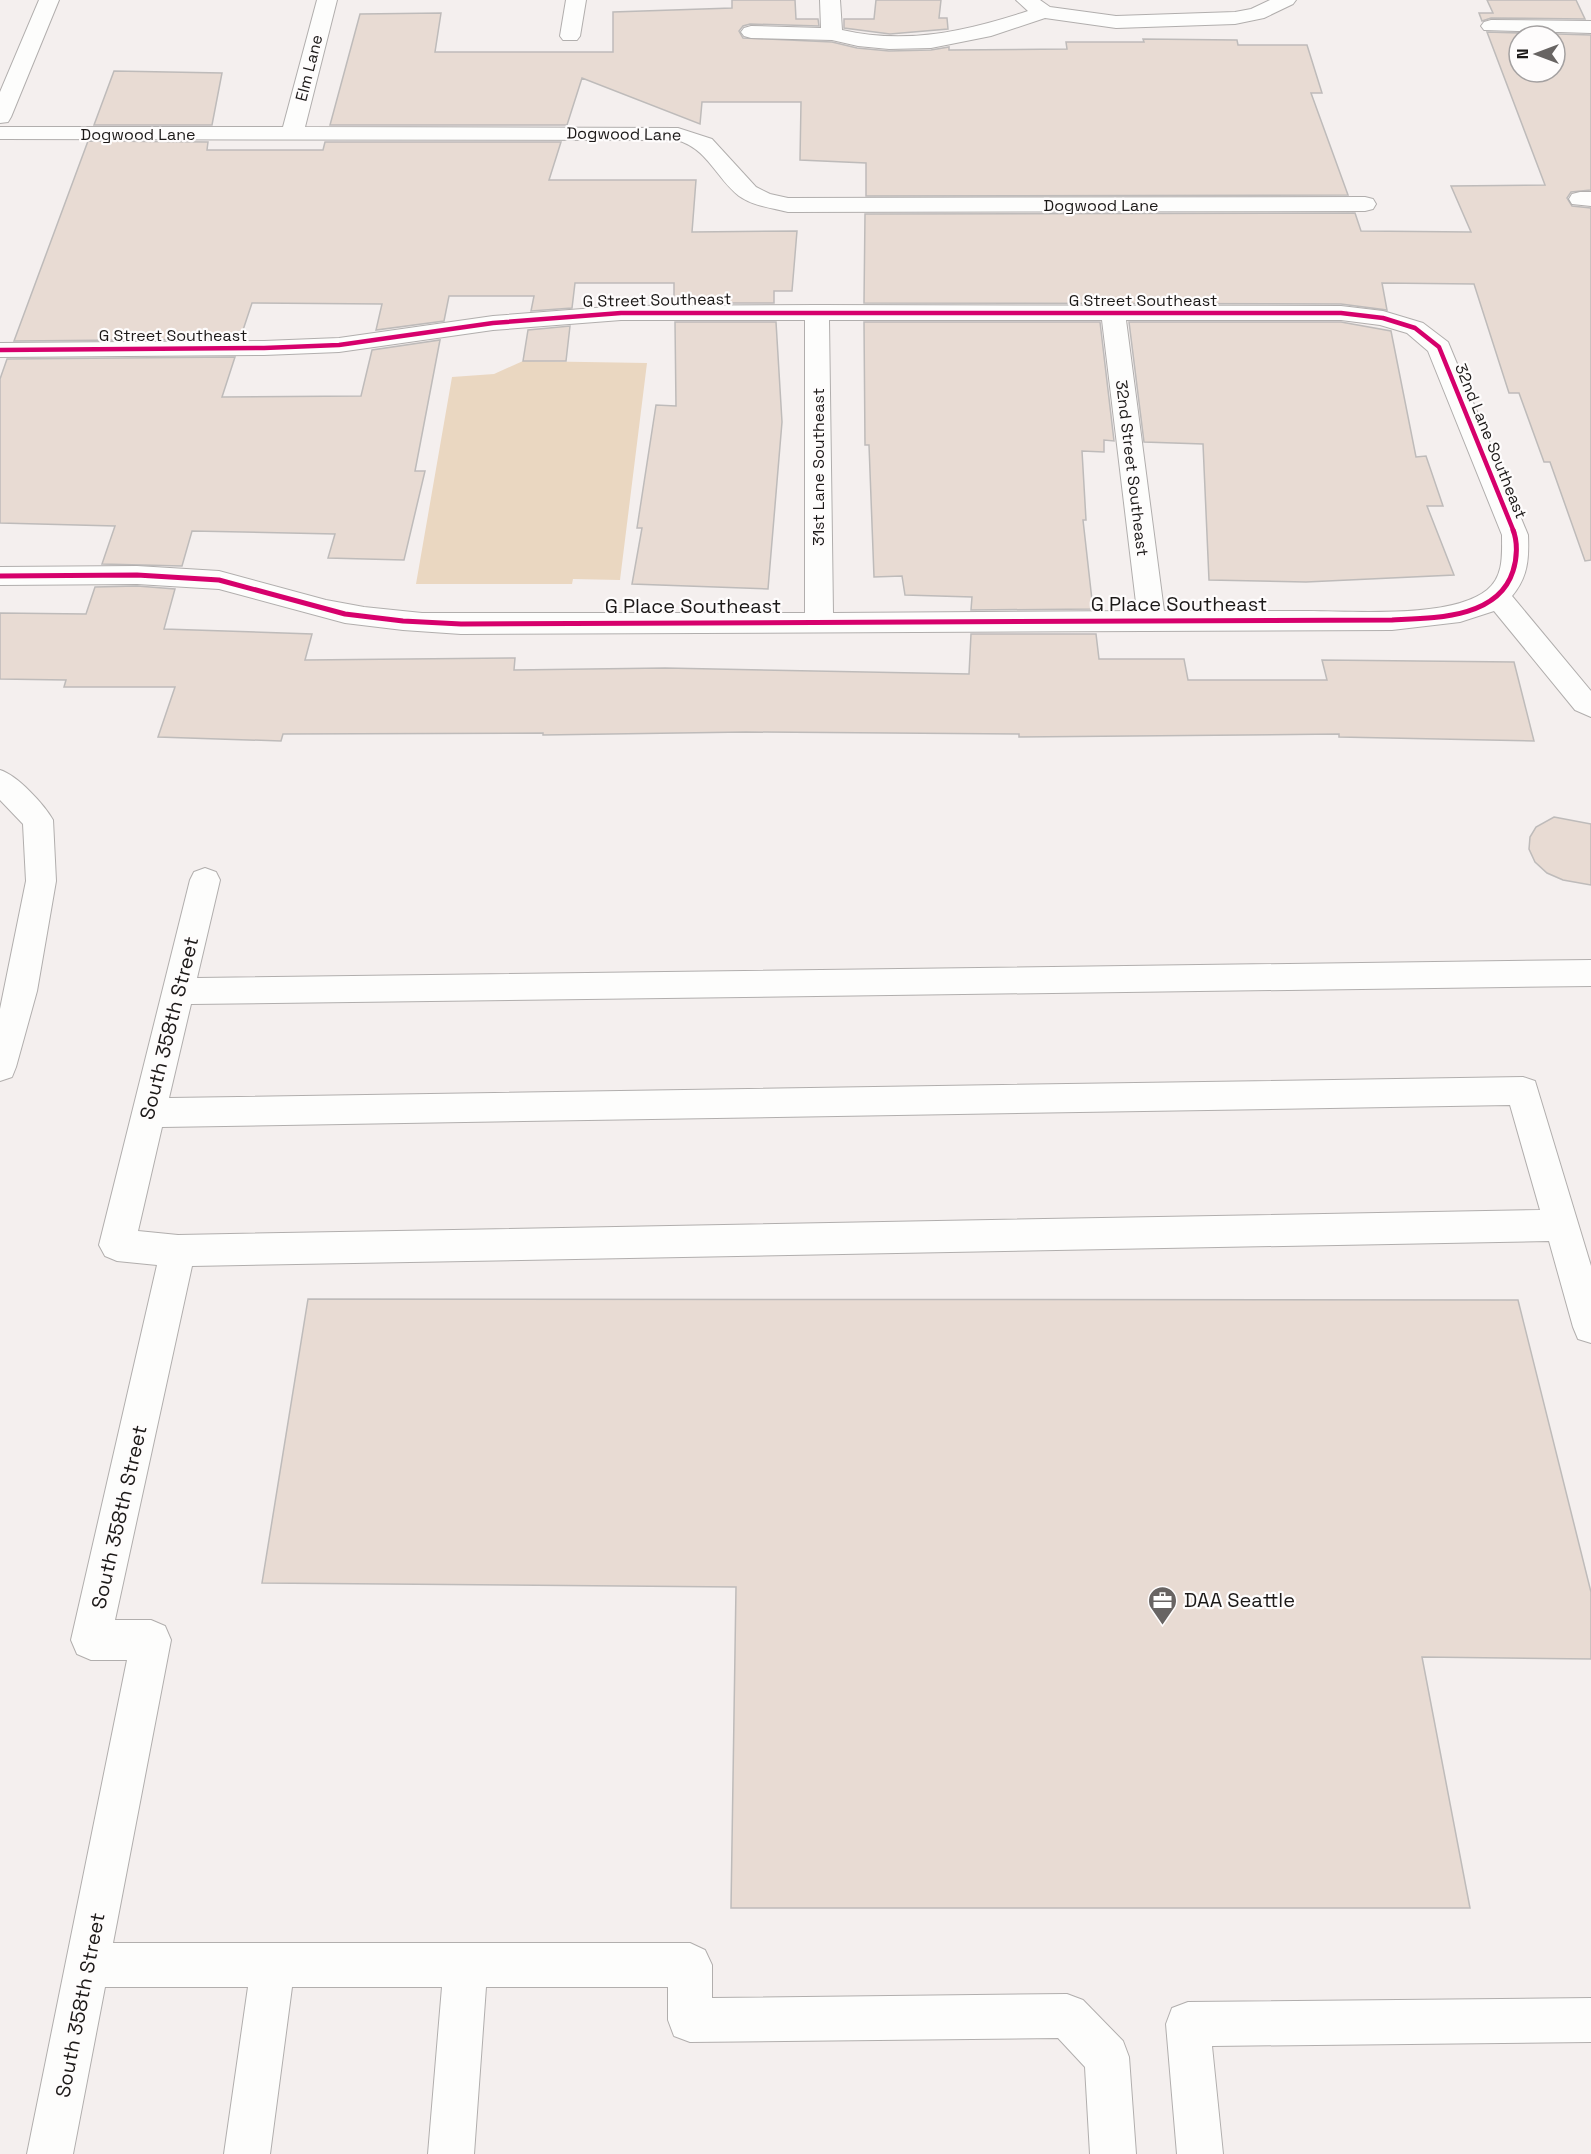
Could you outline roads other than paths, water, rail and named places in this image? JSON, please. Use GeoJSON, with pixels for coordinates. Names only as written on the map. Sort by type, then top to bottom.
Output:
{"type":"FeatureCollection","features":[{"type":"Feature","properties":{"kind":"street"},"geometry":{"type":"LineString","coordinates":[[0,117],[49,0]]}},
{"type":"Feature","properties":{"kind":"street","name":"Elm Lane"},"geometry":{"type":"LineString","coordinates":[[292,135],[327,0]]}},
{"type":"Feature","properties":{"kind":"street"},"geometry":{"type":"LineString","coordinates":[[570,36],[576,0]]}},
{"type":"Feature","properties":{"kind":"street"},"geometry":{"type":"LineString","coordinates":[[830,0],[832,34]]}},
{"type":"Feature","properties":{"kind":"street"},"geometry":{"type":"LineString","coordinates":[[1026,0],[1044,12],[1116,22],[1219,19],[1257,14],[1286,0]]}},
{"type":"Feature","properties":{"kind":"street"},"geometry":{"type":"LineString","coordinates":[[751,32],[832,34],[838,37],[875,42],[931,42],[984,32],[1044,12]]}},
{"type":"Feature","properties":{"kind":"street"},"geometry":{"type":"LineString","coordinates":[[1491,26],[1591,27]]}},
{"type":"Feature","properties":{"kind":"street","name":"Dogwood Lane"},"geometry":{"type":"LineString","coordinates":[[0,133],[678,134],[696,137],[710,147],[737,182],[756,197],[788,205],[1365,204]]}},
{"type":"Feature","properties":{"kind":"street","name":"31st Lane Southeast"},"geometry":{"type":"LineString","coordinates":[[817,312],[819,621]]}},
{"type":"Feature","properties":{"kind":"street","name":"G Street Southeast"},"geometry":{"type":"LineString","coordinates":[[0,350],[264,348],[339,345],[493,323],[556,316],[621,313],[1317,312]]}},
{"type":"Feature","properties":{"kind":"street","name":"32nd Lane Southeast"},"geometry":{"type":"LineString","coordinates":[[1317,312],[1364,315],[1400,323],[1415,328],[1439,348],[1515,535],[1518,554],[1516,570],[1509,583],[1484,606],[1465,613],[1440,617],[1392,620]]}},
{"type":"Feature","properties":{"kind":"street","name":"32nd Street Southeast"},"geometry":{"type":"LineString","coordinates":[[1113,314],[1152,621]]}},
{"type":"Feature","properties":{"kind":"street","name":"G Place Southeast"},"geometry":{"type":"LineString","coordinates":[[0,576],[156,576],[218,579],[254,587],[307,605],[379,618],[423,622],[1392,620]]}},
{"type":"Feature","properties":{"kind":"street"},"geometry":{"type":"LineString","coordinates":[[1497,596],[1585,703],[1591,707]]}},
{"type":"Feature","properties":{"kind":"street"},"geometry":{"type":"LineString","coordinates":[[0,781],[38,820],[41,881],[21,991],[0,1067]]}},
{"type":"Feature","properties":{"kind":"street","name":"South 358th Street"},"geometry":{"type":"LineString","coordinates":[[50,2154],[151,1640],[91,1640],[178,1251],[117,1245],[205,880]]}},
{"type":"Feature","properties":{"kind":"street"},"geometry":{"type":"LineString","coordinates":[[178,991],[1591,973]]}},
{"type":"Feature","properties":{"kind":"street"},"geometry":{"type":"LineString","coordinates":[[148,1113],[1523,1091],[1591,1327]]}},
{"type":"Feature","properties":{"kind":"street"},"geometry":{"type":"LineString","coordinates":[[178,1251],[1561,1225]]}},
{"type":"Feature","properties":{"kind":"street"},"geometry":{"type":"LineString","coordinates":[[88,1965],[690,1965],[690,2020],[1066,2016],[1107,2057],[1113,2154]]}},
{"type":"Feature","properties":{"kind":"street"},"geometry":{"type":"LineString","coordinates":[[247,2154],[273,1965]]}},
{"type":"Feature","properties":{"kind":"street"},"geometry":{"type":"LineString","coordinates":[[451,2154],[466,1965]]}},
{"type":"Feature","properties":{"kind":"street"},"geometry":{"type":"LineString","coordinates":[[1200,2154],[1188,2024],[1591,2020]]}},
{"type":"Feature","properties":{"kind":"place","name":"DAA Seattle"},"geometry":{"type":"Point","coordinates":[1163,1626]}}]}
